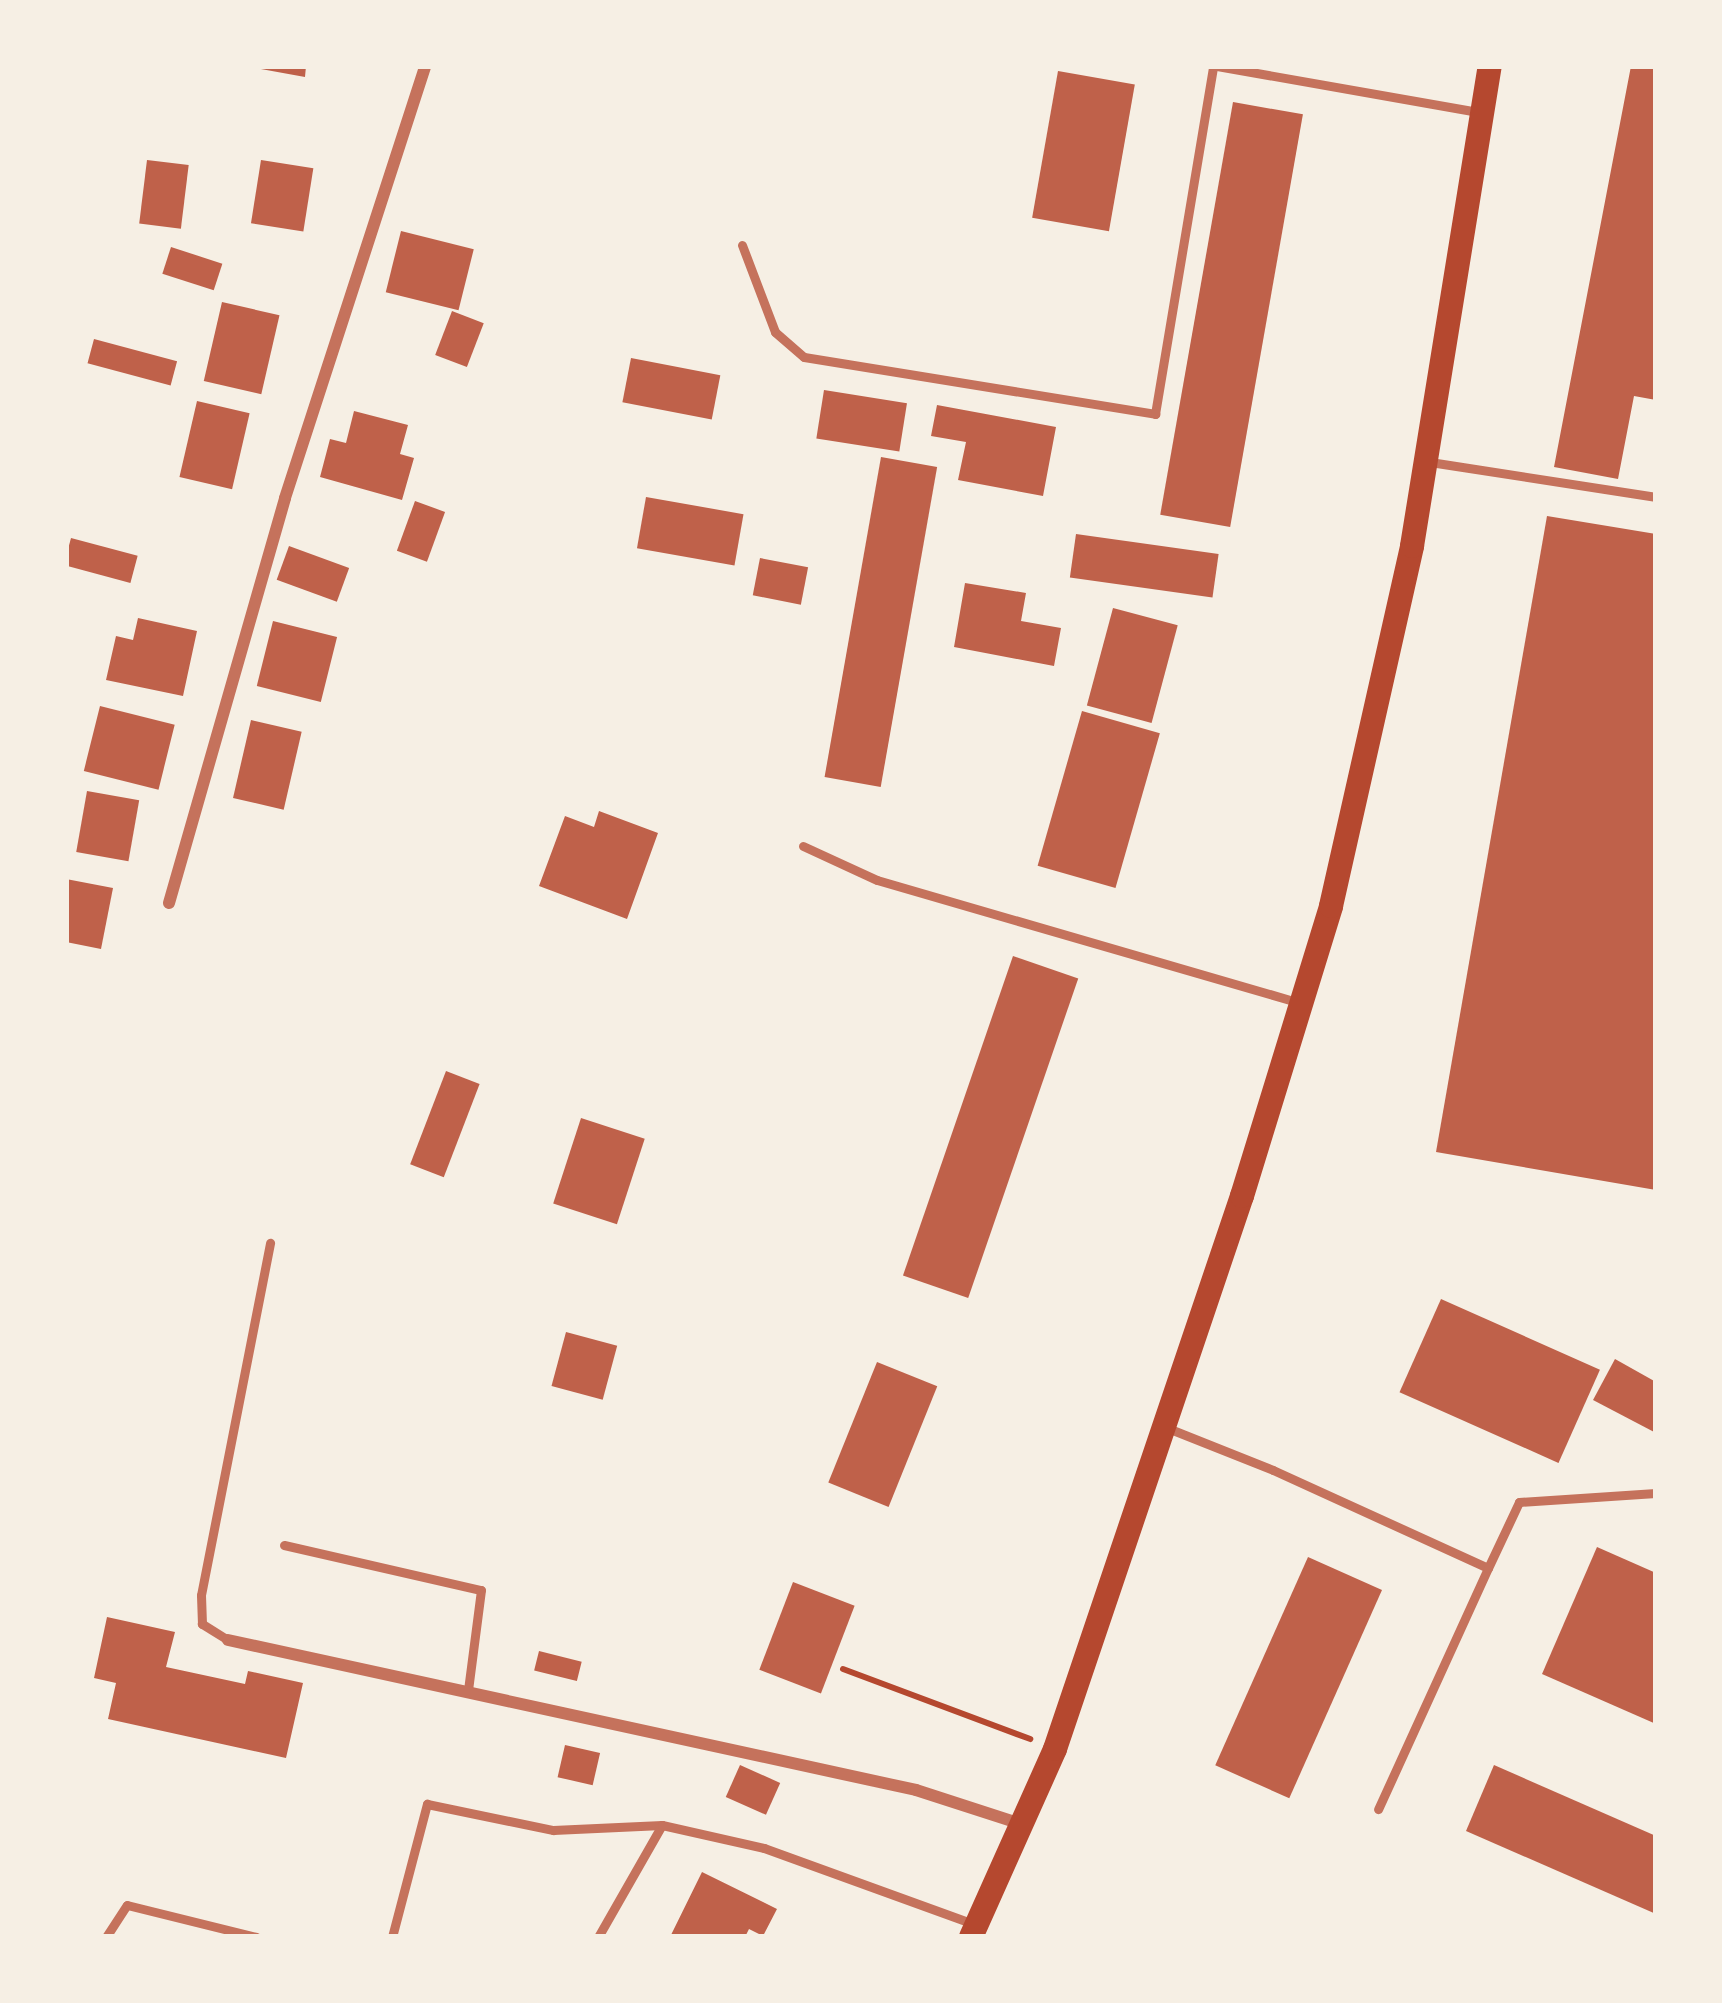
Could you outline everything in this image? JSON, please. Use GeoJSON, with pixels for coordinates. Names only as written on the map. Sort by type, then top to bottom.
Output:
{"type":"FeatureCollection","features":[{"type":"Feature","properties":{"kind":"main road"},"geometry":{"type":"LineString","coordinates":[[975,1931],[1055,1749],[1303,1004],[1362,786],[1426,462],[1490,66]]}},
{"type":"Feature","properties":{"kind":"street"},"geometry":{"type":"LineString","coordinates":[[169,903],[284,499],[425,66]]}},
{"type":"Feature","properties":{"kind":"street"},"geometry":{"type":"LineString","coordinates":[[228,1640],[916,1790],[1025,1826]]}},
{"type":"Feature","properties":{"kind":"lane"},"geometry":{"type":"LineString","coordinates":[[742,244],[775,332],[804,356],[1155,414],[1215,66],[1484,112]]}},
{"type":"Feature","properties":{"kind":"lane"},"geometry":{"type":"LineString","coordinates":[[1426,462],[1656,497]]}},
{"type":"Feature","properties":{"kind":"lane"},"geometry":{"type":"LineString","coordinates":[[803,846],[877,880],[1303,1004]]}},
{"type":"Feature","properties":{"kind":"lane"},"geometry":{"type":"LineString","coordinates":[[228,1640],[208,1631],[199,1612],[270,1243]]}},
{"type":"Feature","properties":{"kind":"lane"},"geometry":{"type":"LineString","coordinates":[[1165,1427],[1273,1470],[1488,1568]]}},
{"type":"Feature","properties":{"kind":"lane"},"geometry":{"type":"LineString","coordinates":[[1378,1809],[1520,1502],[1656,1493]]}},
{"type":"Feature","properties":{"kind":"lane"},"geometry":{"type":"LineString","coordinates":[[284,1545],[481,1590],[468,1690]]}},
{"type":"Feature","properties":{"kind":"lane"},"geometry":{"type":"LineString","coordinates":[[392,1937],[427,1804],[553,1830],[662,1825],[764,1848],[975,1931]]}},
{"type":"Feature","properties":{"kind":"lane"},"geometry":{"type":"LineString","coordinates":[[598,1937],[662,1825]]}},
{"type":"Feature","properties":{"kind":"lane"},"geometry":{"type":"LineString","coordinates":[[106,1937],[127,1905],[256,1937]]}},
{"type":"Feature","properties":{"kind":"path"},"geometry":{"type":"LineString","coordinates":[[843,1669],[1055,1749]]}},
{"type":"Feature","properties":{"kind":"building"},"geometry":{"type":"Polygon","coordinates":[[[245,66],[306,66],[305,77],[245,66]]]}},
{"type":"Feature","properties":{"kind":"building"},"geometry":{"type":"Polygon","coordinates":[[[1631,66],[1656,66],[1656,400],[1634,396],[1618,479],[1554,467],[1631,66]]]}},
{"type":"Feature","properties":{"kind":"building"},"geometry":{"type":"Polygon","coordinates":[[[1058,71],[1135,85],[1109,231],[1032,218],[1058,71]]]}},
{"type":"Feature","properties":{"kind":"building"},"geometry":{"type":"Polygon","coordinates":[[[1233,102],[1303,114],[1230,527],[1160,515],[1233,102]]]}},
{"type":"Feature","properties":{"kind":"building"},"geometry":{"type":"Polygon","coordinates":[[[147,160],[189,165],[181,229],[139,224],[147,160]]]}},
{"type":"Feature","properties":{"kind":"building"},"geometry":{"type":"Polygon","coordinates":[[[261,160],[313,168],[303,232],[251,223],[261,160]]]}},
{"type":"Feature","properties":{"kind":"building"},"geometry":{"type":"Polygon","coordinates":[[[401,231],[474,249],[459,310],[386,292],[401,231]]]}},
{"type":"Feature","properties":{"kind":"building"},"geometry":{"type":"Polygon","coordinates":[[[171,247],[222,264],[214,290],[162,274],[171,247]]]}},
{"type":"Feature","properties":{"kind":"building"},"geometry":{"type":"Polygon","coordinates":[[[222,302],[279,315],[261,394],[204,381],[222,302]]]}},
{"type":"Feature","properties":{"kind":"building"},"geometry":{"type":"Polygon","coordinates":[[[452,311],[484,323],[467,367],[435,355],[452,311]]]}},
{"type":"Feature","properties":{"kind":"building"},"geometry":{"type":"Polygon","coordinates":[[[94,339],[177,361],[171,385],[88,363],[94,339]]]}},
{"type":"Feature","properties":{"kind":"building"},"geometry":{"type":"Polygon","coordinates":[[[631,358],[720,375],[712,420],[622,402],[631,358]]]}},
{"type":"Feature","properties":{"kind":"building"},"geometry":{"type":"Polygon","coordinates":[[[824,390],[907,403],[899,452],[816,438],[824,390]]]}},
{"type":"Feature","properties":{"kind":"building"},"geometry":{"type":"Polygon","coordinates":[[[197,401],[250,413],[232,489],[179,477],[197,401]]]}},
{"type":"Feature","properties":{"kind":"building"},"geometry":{"type":"Polygon","coordinates":[[[937,405],[1056,427],[1043,496],[958,480],[966,442],[931,436],[937,405]]]}},
{"type":"Feature","properties":{"kind":"building"},"geometry":{"type":"Polygon","coordinates":[[[354,411],[408,425],[400,454],[414,458],[402,500],[320,477],[330,439],[346,443],[354,411]]]}},
{"type":"Feature","properties":{"kind":"building"},"geometry":{"type":"Polygon","coordinates":[[[881,457],[937,467],[881,787],[825,777],[881,457]]]}},
{"type":"Feature","properties":{"kind":"building"},"geometry":{"type":"Polygon","coordinates":[[[646,497],[743,514],[734,565],[637,548],[646,497]]]}},
{"type":"Feature","properties":{"kind":"building"},"geometry":{"type":"Polygon","coordinates":[[[415,501],[445,512],[427,562],[397,551],[415,501]]]}},
{"type":"Feature","properties":{"kind":"building"},"geometry":{"type":"Polygon","coordinates":[[[1547,516],[1656,534],[1656,1190],[1436,1152],[1547,516]]]}},
{"type":"Feature","properties":{"kind":"building"},"geometry":{"type":"Polygon","coordinates":[[[1076,534],[1219,554],[1212,598],[1070,578],[1076,534]]]}},
{"type":"Feature","properties":{"kind":"building"},"geometry":{"type":"Polygon","coordinates":[[[71,538],[138,556],[130,583],[66,566],[71,538]]]}},
{"type":"Feature","properties":{"kind":"building"},"geometry":{"type":"Polygon","coordinates":[[[289,546],[349,568],[337,602],[277,580],[289,546]]]}},
{"type":"Feature","properties":{"kind":"building"},"geometry":{"type":"Polygon","coordinates":[[[760,558],[808,567],[801,605],[753,595],[760,558]]]}},
{"type":"Feature","properties":{"kind":"building"},"geometry":{"type":"Polygon","coordinates":[[[965,583],[1026,593],[1021,621],[1061,628],[1054,666],[954,647],[965,583]]]}},
{"type":"Feature","properties":{"kind":"building"},"geometry":{"type":"Polygon","coordinates":[[[1113,608],[1178,625],[1152,723],[1087,706],[1113,608]]]}},
{"type":"Feature","properties":{"kind":"building"},"geometry":{"type":"Polygon","coordinates":[[[138,618],[197,631],[183,696],[106,680],[116,636],[133,640],[138,618]]]}},
{"type":"Feature","properties":{"kind":"building"},"geometry":{"type":"Polygon","coordinates":[[[273,621],[337,637],[321,702],[257,686],[273,621]]]}},
{"type":"Feature","properties":{"kind":"building"},"geometry":{"type":"Polygon","coordinates":[[[100,706],[175,725],[159,790],[84,771],[100,706]]]}},
{"type":"Feature","properties":{"kind":"building"},"geometry":{"type":"Polygon","coordinates":[[[1082,711],[1160,733],[1115,888],[1038,866],[1082,711]]]}},
{"type":"Feature","properties":{"kind":"building"},"geometry":{"type":"Polygon","coordinates":[[[251,720],[302,732],[284,810],[233,798],[251,720]]]}},
{"type":"Feature","properties":{"kind":"building"},"geometry":{"type":"Polygon","coordinates":[[[87,791],[139,800],[128,861],[76,852],[87,791]]]}},
{"type":"Feature","properties":{"kind":"building"},"geometry":{"type":"Polygon","coordinates":[[[599,811],[658,833],[627,919],[539,886],[565,816],[594,827],[599,811]]]}},
{"type":"Feature","properties":{"kind":"building"},"geometry":{"type":"Polygon","coordinates":[[[66,879],[113,888],[101,949],[66,942],[66,879]]]}},
{"type":"Feature","properties":{"kind":"building"},"geometry":{"type":"Polygon","coordinates":[[[1013,956],[1078,978],[968,1298],[903,1276],[1013,956]]]}},
{"type":"Feature","properties":{"kind":"building"},"geometry":{"type":"Polygon","coordinates":[[[446,1071],[480,1084],[444,1177],[410,1164],[446,1071]]]}},
{"type":"Feature","properties":{"kind":"building"},"geometry":{"type":"Polygon","coordinates":[[[581,1118],[645,1139],[617,1224],[553,1204],[581,1118]]]}},
{"type":"Feature","properties":{"kind":"building"},"geometry":{"type":"Polygon","coordinates":[[[1441,1299],[1600,1370],[1558,1463],[1400,1392],[1441,1299]]]}},
{"type":"Feature","properties":{"kind":"building"},"geometry":{"type":"Polygon","coordinates":[[[566,1332],[617,1346],[603,1400],[552,1386],[566,1332]]]}},
{"type":"Feature","properties":{"kind":"building"},"geometry":{"type":"Polygon","coordinates":[[[1615,1359],[1656,1382],[1656,1433],[1593,1400],[1615,1359]]]}},
{"type":"Feature","properties":{"kind":"building"},"geometry":{"type":"Polygon","coordinates":[[[877,1362],[937,1386],[889,1507],[828,1483],[877,1362]]]}},
{"type":"Feature","properties":{"kind":"building"},"geometry":{"type":"Polygon","coordinates":[[[1597,1547],[1656,1573],[1656,1724],[1542,1674],[1597,1547]]]}},
{"type":"Feature","properties":{"kind":"building"},"geometry":{"type":"Polygon","coordinates":[[[1308,1557],[1382,1590],[1289,1798],[1215,1765],[1308,1557]]]}},
{"type":"Feature","properties":{"kind":"building"},"geometry":{"type":"Polygon","coordinates":[[[793,1582],[855,1606],[821,1693],[759,1670],[793,1582]]]}},
{"type":"Feature","properties":{"kind":"building"},"geometry":{"type":"Polygon","coordinates":[[[107,1617],[175,1632],[166,1667],[245,1684],[248,1671],[303,1683],[286,1758],[108,1719],[116,1683],[94,1678],[107,1617]]]}},
{"type":"Feature","properties":{"kind":"building"},"geometry":{"type":"Polygon","coordinates":[[[539,1651],[582,1662],[577,1681],[534,1670],[539,1651]]]}},
{"type":"Feature","properties":{"kind":"building"},"geometry":{"type":"Polygon","coordinates":[[[565,1745],[600,1753],[593,1785],[558,1777],[565,1745]]]}},
{"type":"Feature","properties":{"kind":"building"},"geometry":{"type":"Polygon","coordinates":[[[740,1765],[780,1783],[766,1815],[726,1797],[740,1765]]]}},
{"type":"Feature","properties":{"kind":"building"},"geometry":{"type":"Polygon","coordinates":[[[1494,1765],[1656,1836],[1656,1914],[1466,1831],[1494,1765]]]}},
{"type":"Feature","properties":{"kind":"building"},"geometry":{"type":"Polygon","coordinates":[[[702,1872],[777,1909],[763,1936],[749,1929],[745,1937],[670,1937],[702,1872]]]}}]}
